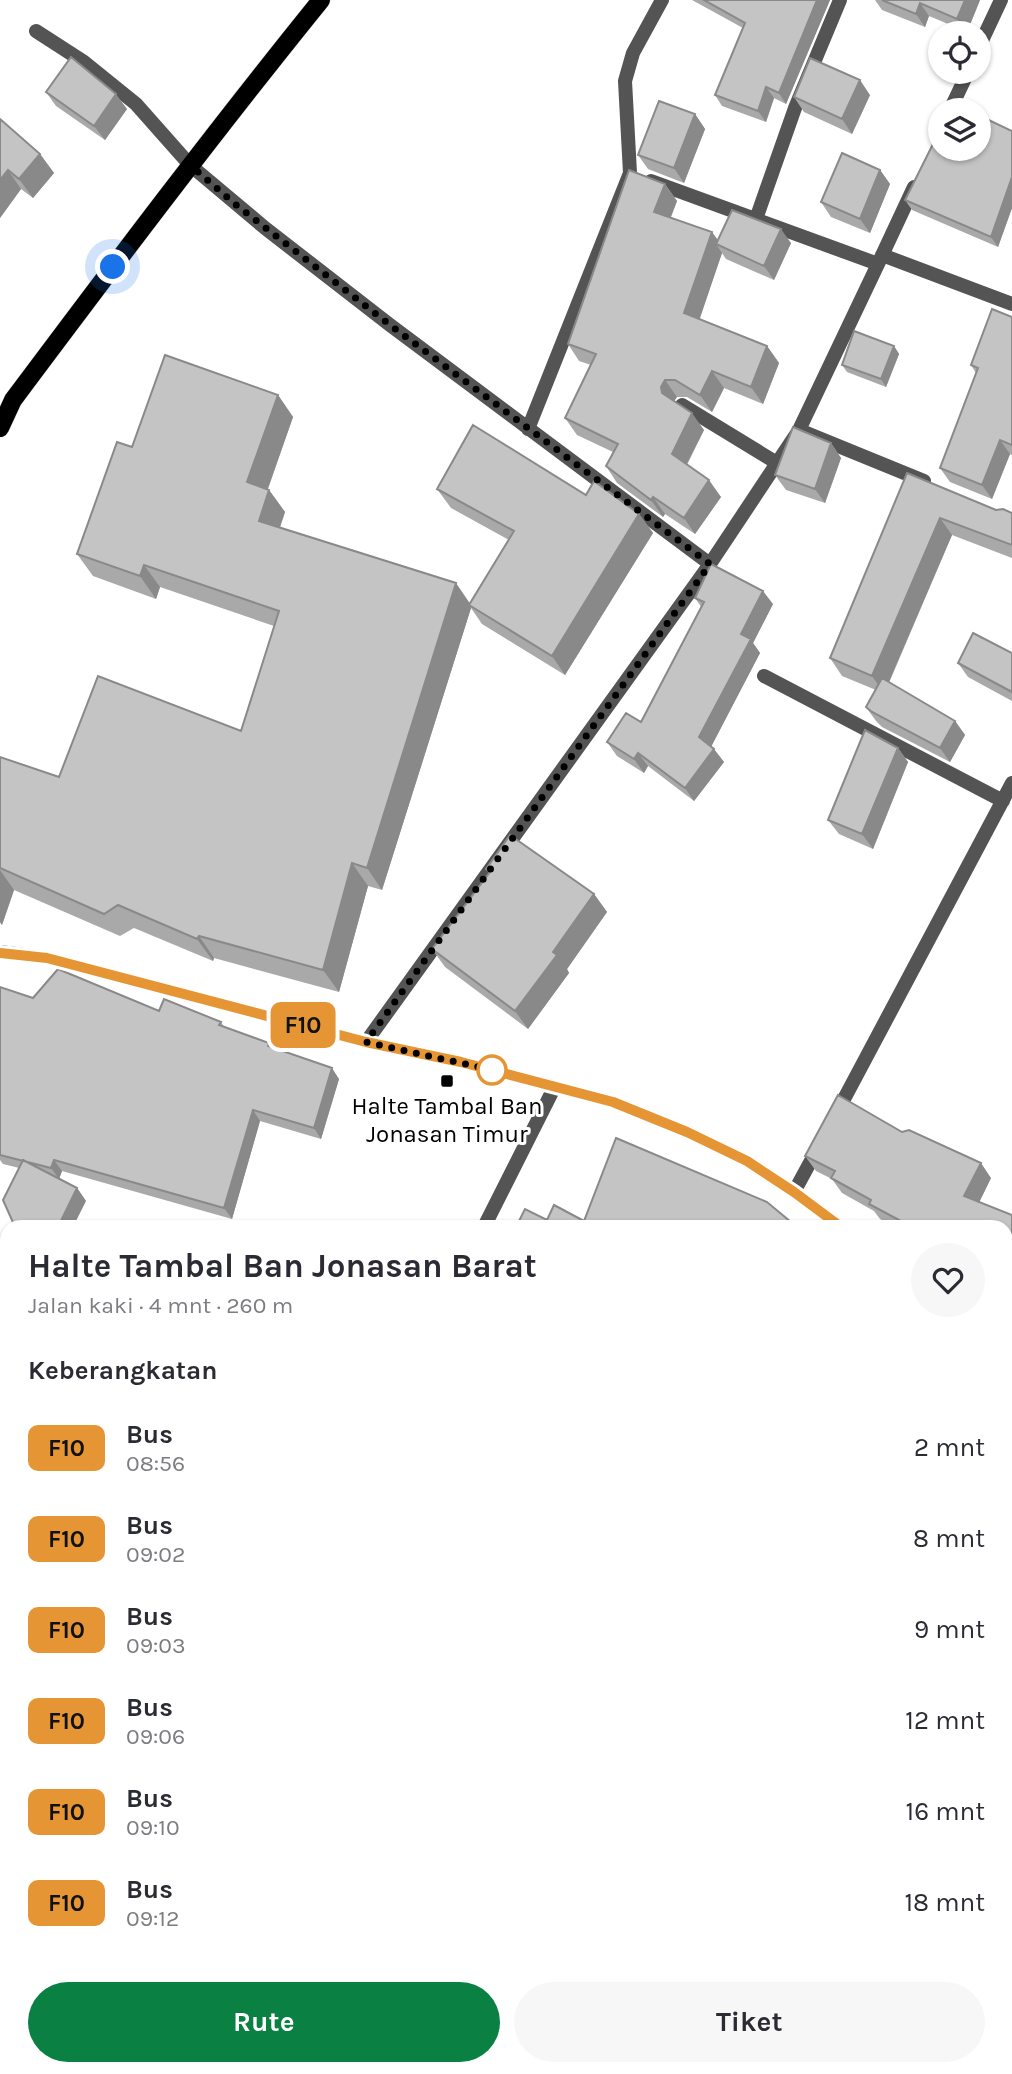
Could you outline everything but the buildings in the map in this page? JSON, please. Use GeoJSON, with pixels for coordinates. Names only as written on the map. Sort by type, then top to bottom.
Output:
{"type":"FeatureCollection","features":[{"type":"Feature","properties":{"kind":"main road"},"geometry":{"type":"LineString","coordinates":[[0,428],[13,400],[190,165],[321,0]]}},
{"type":"Feature","properties":{"kind":"main road"},"geometry":{"type":"LineString","coordinates":[[0,953],[47,958],[366,1042],[613,1102],[687,1132],[747,1161],[832,1220]]}},
{"type":"Feature","properties":{"kind":"street"},"geometry":{"type":"LineString","coordinates":[[528,429],[630,173],[625,81],[633,53],[662,0]]}},
{"type":"Feature","properties":{"kind":"street"},"geometry":{"type":"LineString","coordinates":[[756,219],[795,108],[840,0]]}},
{"type":"Feature","properties":{"kind":"street"},"geometry":{"type":"LineString","coordinates":[[991,22],[1001,0]]}},
{"type":"Feature","properties":{"kind":"street"},"geometry":{"type":"LineString","coordinates":[[36,31],[84,62],[136,104],[190,165],[265,228],[710,564]]}},
{"type":"Feature","properties":{"kind":"street"},"geometry":{"type":"LineString","coordinates":[[630,173],[756,219],[1012,304]]}},
{"type":"Feature","properties":{"kind":"street"},"geometry":{"type":"LineString","coordinates":[[366,1042],[710,564],[799,430],[918,179]]}},
{"type":"Feature","properties":{"kind":"street"},"geometry":{"type":"LineString","coordinates":[[682,405],[777,463]]}},
{"type":"Feature","properties":{"kind":"street"},"geometry":{"type":"LineString","coordinates":[[799,430],[937,487]]}},
{"type":"Feature","properties":{"kind":"street"},"geometry":{"type":"LineString","coordinates":[[764,676],[1003,802]]}},
{"type":"Feature","properties":{"kind":"street"},"geometry":{"type":"LineString","coordinates":[[794,1192],[1012,783]]}},
{"type":"Feature","properties":{"kind":"street"},"geometry":{"type":"LineString","coordinates":[[488,1220],[555,1086]]}},
{"type":"Feature","properties":{"kind":"bus line","name":"F10"},"geometry":{"type":"LineString","coordinates":[[0,953],[47,958],[366,1042],[461,1062],[613,1102],[687,1132],[747,1161],[832,1220]]}},
{"type":"Feature","properties":{"kind":"place","name":"Halte Tambal Ban Jonasan Timur"},"geometry":{"type":"Point","coordinates":[447,1081]}},
{"type":"Feature","properties":{"kind":"route"},"geometry":{"type":"LineString","coordinates":[[113,267],[190,165],[235,204],[390,325],[710,564],[366,1042],[492,1070]]}}]}
